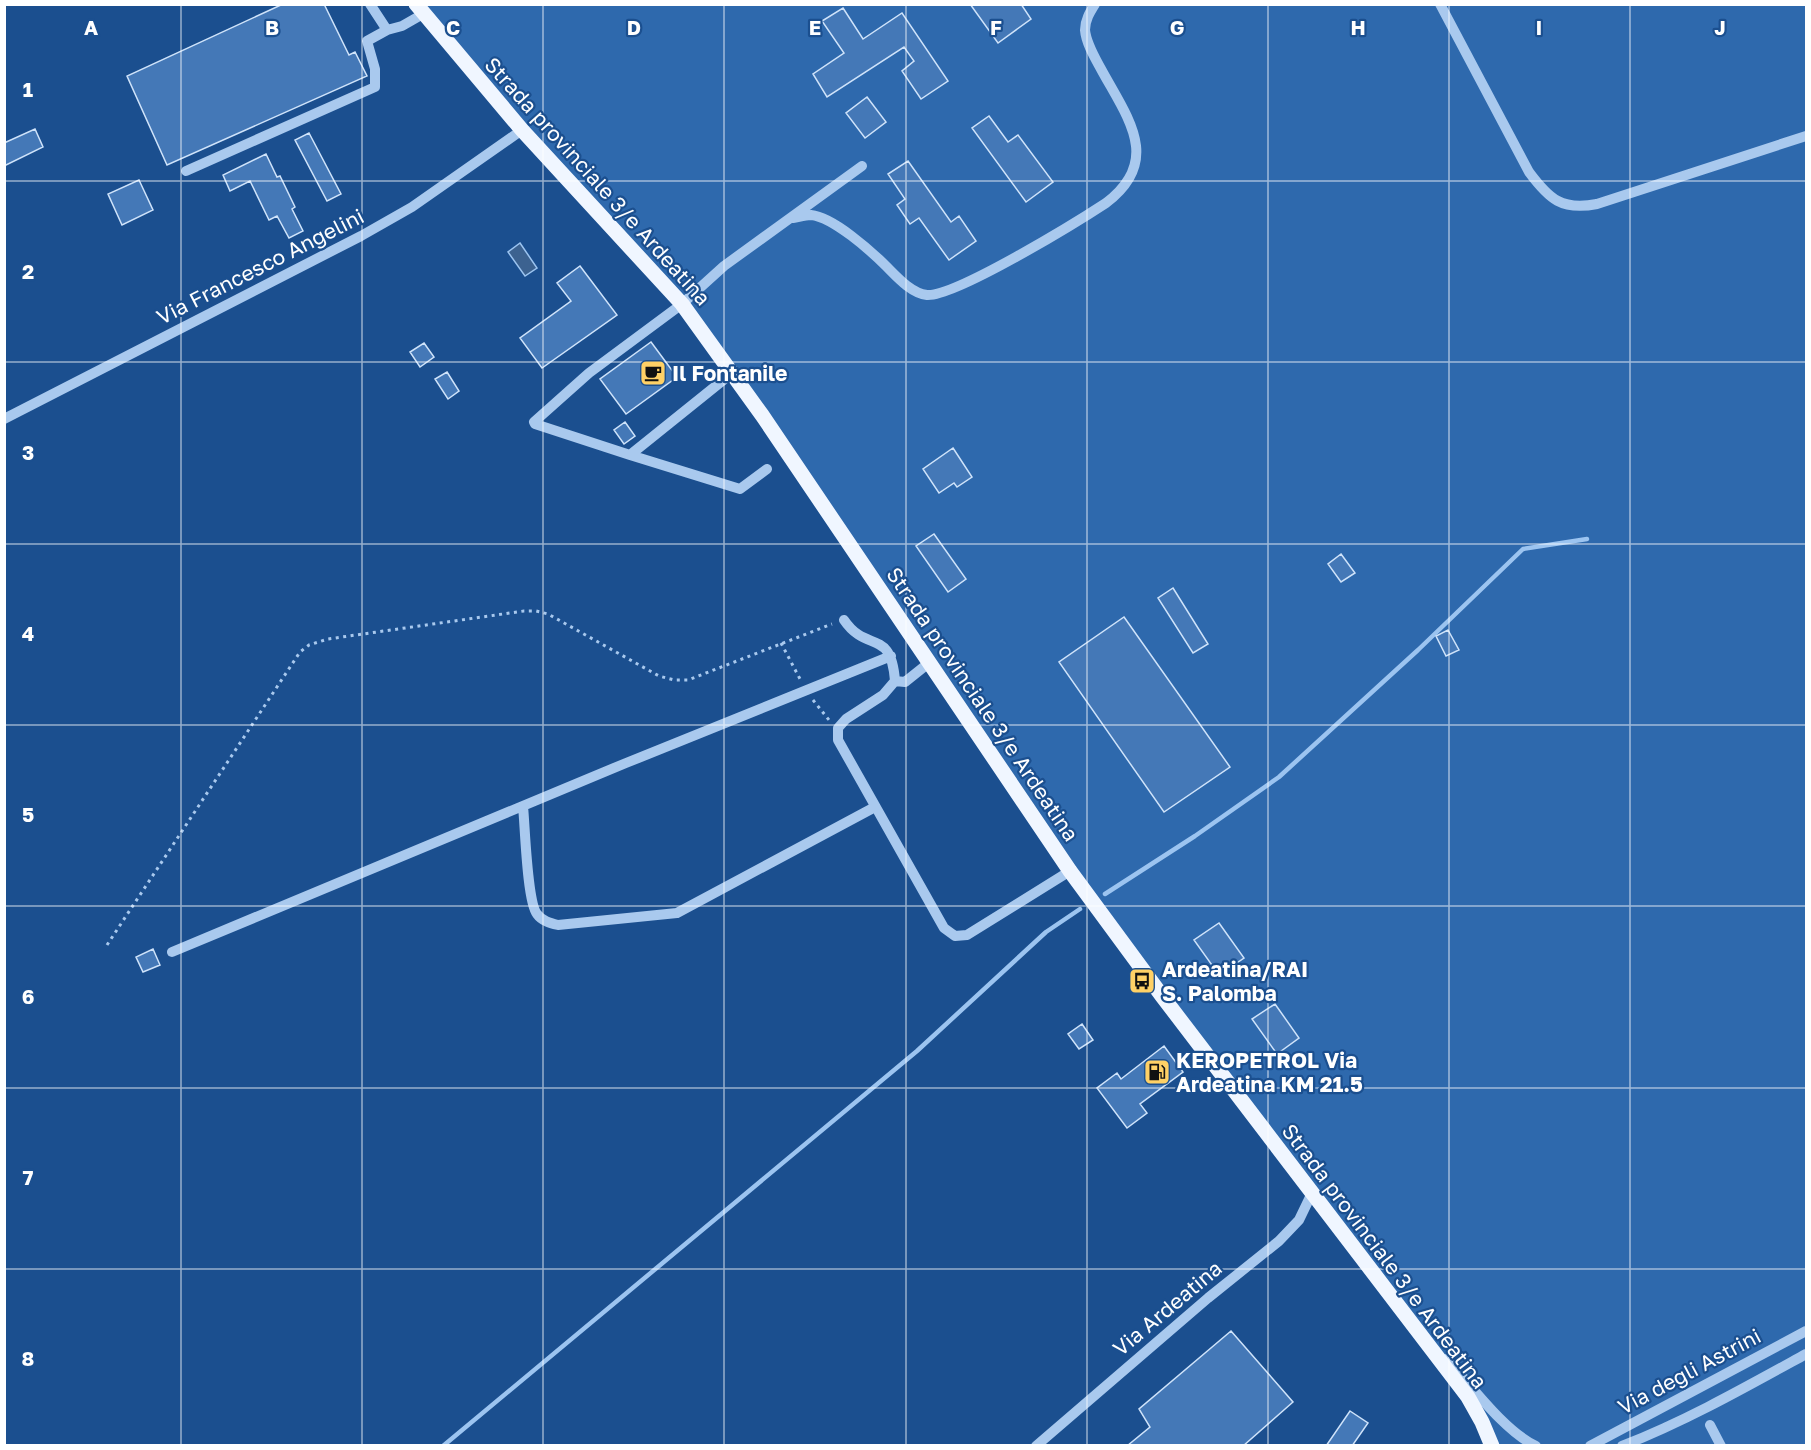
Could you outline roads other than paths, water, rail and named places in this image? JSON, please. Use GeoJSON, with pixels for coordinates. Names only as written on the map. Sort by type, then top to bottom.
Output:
{"type":"FeatureCollection","features":[{"type":"Feature","properties":{"kind":"main road","name":"Strada provinciale 3/e Ardeatina"},"geometry":{"type":"LineString","coordinates":[[420,9],[522,130],[682,304],[732,373],[930,662],[1070,871],[1162,996],[1468,1397],[1492,1446]]}},
{"type":"Feature","properties":{"kind":"street"},"geometry":{"type":"LineString","coordinates":[[370,4],[387,30]]}},
{"type":"Feature","properties":{"kind":"street"},"geometry":{"type":"LineString","coordinates":[[790,219],[813,215],[826,220],[856,240],[914,290],[928,295],[945,292],[989,271],[1107,203],[1130,181],[1135,169],[1137,153],[1131,126],[1087,37],[1087,18],[1095,4]]}},
{"type":"Feature","properties":{"kind":"street"},"geometry":{"type":"LineString","coordinates":[[1440,4],[1529,172],[1547,195],[1569,206],[1596,204],[1806,136]]}},
{"type":"Feature","properties":{"kind":"street"},"geometry":{"type":"LineString","coordinates":[[186,171],[375,87],[375,69],[367,41],[387,30],[402,26],[420,9]]}},
{"type":"Feature","properties":{"kind":"street","name":"Via Francesco Angelini"},"geometry":{"type":"LineString","coordinates":[[4,419],[362,236],[412,207],[522,130]]}},
{"type":"Feature","properties":{"kind":"street"},"geometry":{"type":"LineString","coordinates":[[767,469],[740,489],[535,424],[535,419],[589,373],[682,304],[724,266],[862,166]]}},
{"type":"Feature","properties":{"kind":"street"},"geometry":{"type":"LineString","coordinates":[[630,455],[732,373]]}},
{"type":"Feature","properties":{"kind":"street"},"geometry":{"type":"LineString","coordinates":[[844,620],[859,637],[885,646],[891,656],[895,681],[884,695],[846,719],[838,729],[838,740],[944,928],[955,936],[967,935],[1070,871]]}},
{"type":"Feature","properties":{"kind":"street"},"geometry":{"type":"LineString","coordinates":[[172,952],[891,656]]}},
{"type":"Feature","properties":{"kind":"street"},"geometry":{"type":"LineString","coordinates":[[895,681],[905,682],[930,662]]}},
{"type":"Feature","properties":{"kind":"street"},"geometry":{"type":"LineString","coordinates":[[523,806],[535,913],[543,920],[558,925],[677,913],[875,807]]}},
{"type":"Feature","properties":{"kind":"street","name":"Via Ardeatina"},"geometry":{"type":"LineString","coordinates":[[1036,1446],[1208,1298],[1279,1242],[1299,1220],[1312,1193]]}},
{"type":"Feature","properties":{"kind":"street"},"geometry":{"type":"LineString","coordinates":[[1404,1312],[1502,1419],[1523,1438],[1536,1446]]}},
{"type":"Feature","properties":{"kind":"street","name":"Via degli Astrini"},"geometry":{"type":"LineString","coordinates":[[1590,1446],[1806,1331]]}},
{"type":"Feature","properties":{"kind":"street","name":"Via degli Astrini"},"geometry":{"type":"LineString","coordinates":[[1622,1446],[1704,1409],[1806,1354]]}},
{"type":"Feature","properties":{"kind":"street"},"geometry":{"type":"LineString","coordinates":[[1710,1425],[1720,1446]]}},
{"type":"Feature","properties":{"kind":"waterway"},"geometry":{"type":"LineString","coordinates":[[1105,894],[1195,836],[1279,777],[1418,650],[1523,549],[1587,539]]}},
{"type":"Feature","properties":{"kind":"waterway"},"geometry":{"type":"LineString","coordinates":[[443,1446],[917,1051],[1046,932],[1080,909]]}},
{"type":"Feature","properties":{"kind":"place","name":"Il Fontanile"},"geometry":{"type":"Point","coordinates":[653,373]}},
{"type":"Feature","properties":{"kind":"place","name":"Ardeatina/RAI S. Palomba"},"geometry":{"type":"Point","coordinates":[1142,981]}},
{"type":"Feature","properties":{"kind":"place","name":"KEROPETROL Via Ardeatina KM 21.5"},"geometry":{"type":"Point","coordinates":[1157,1072]}}]}
